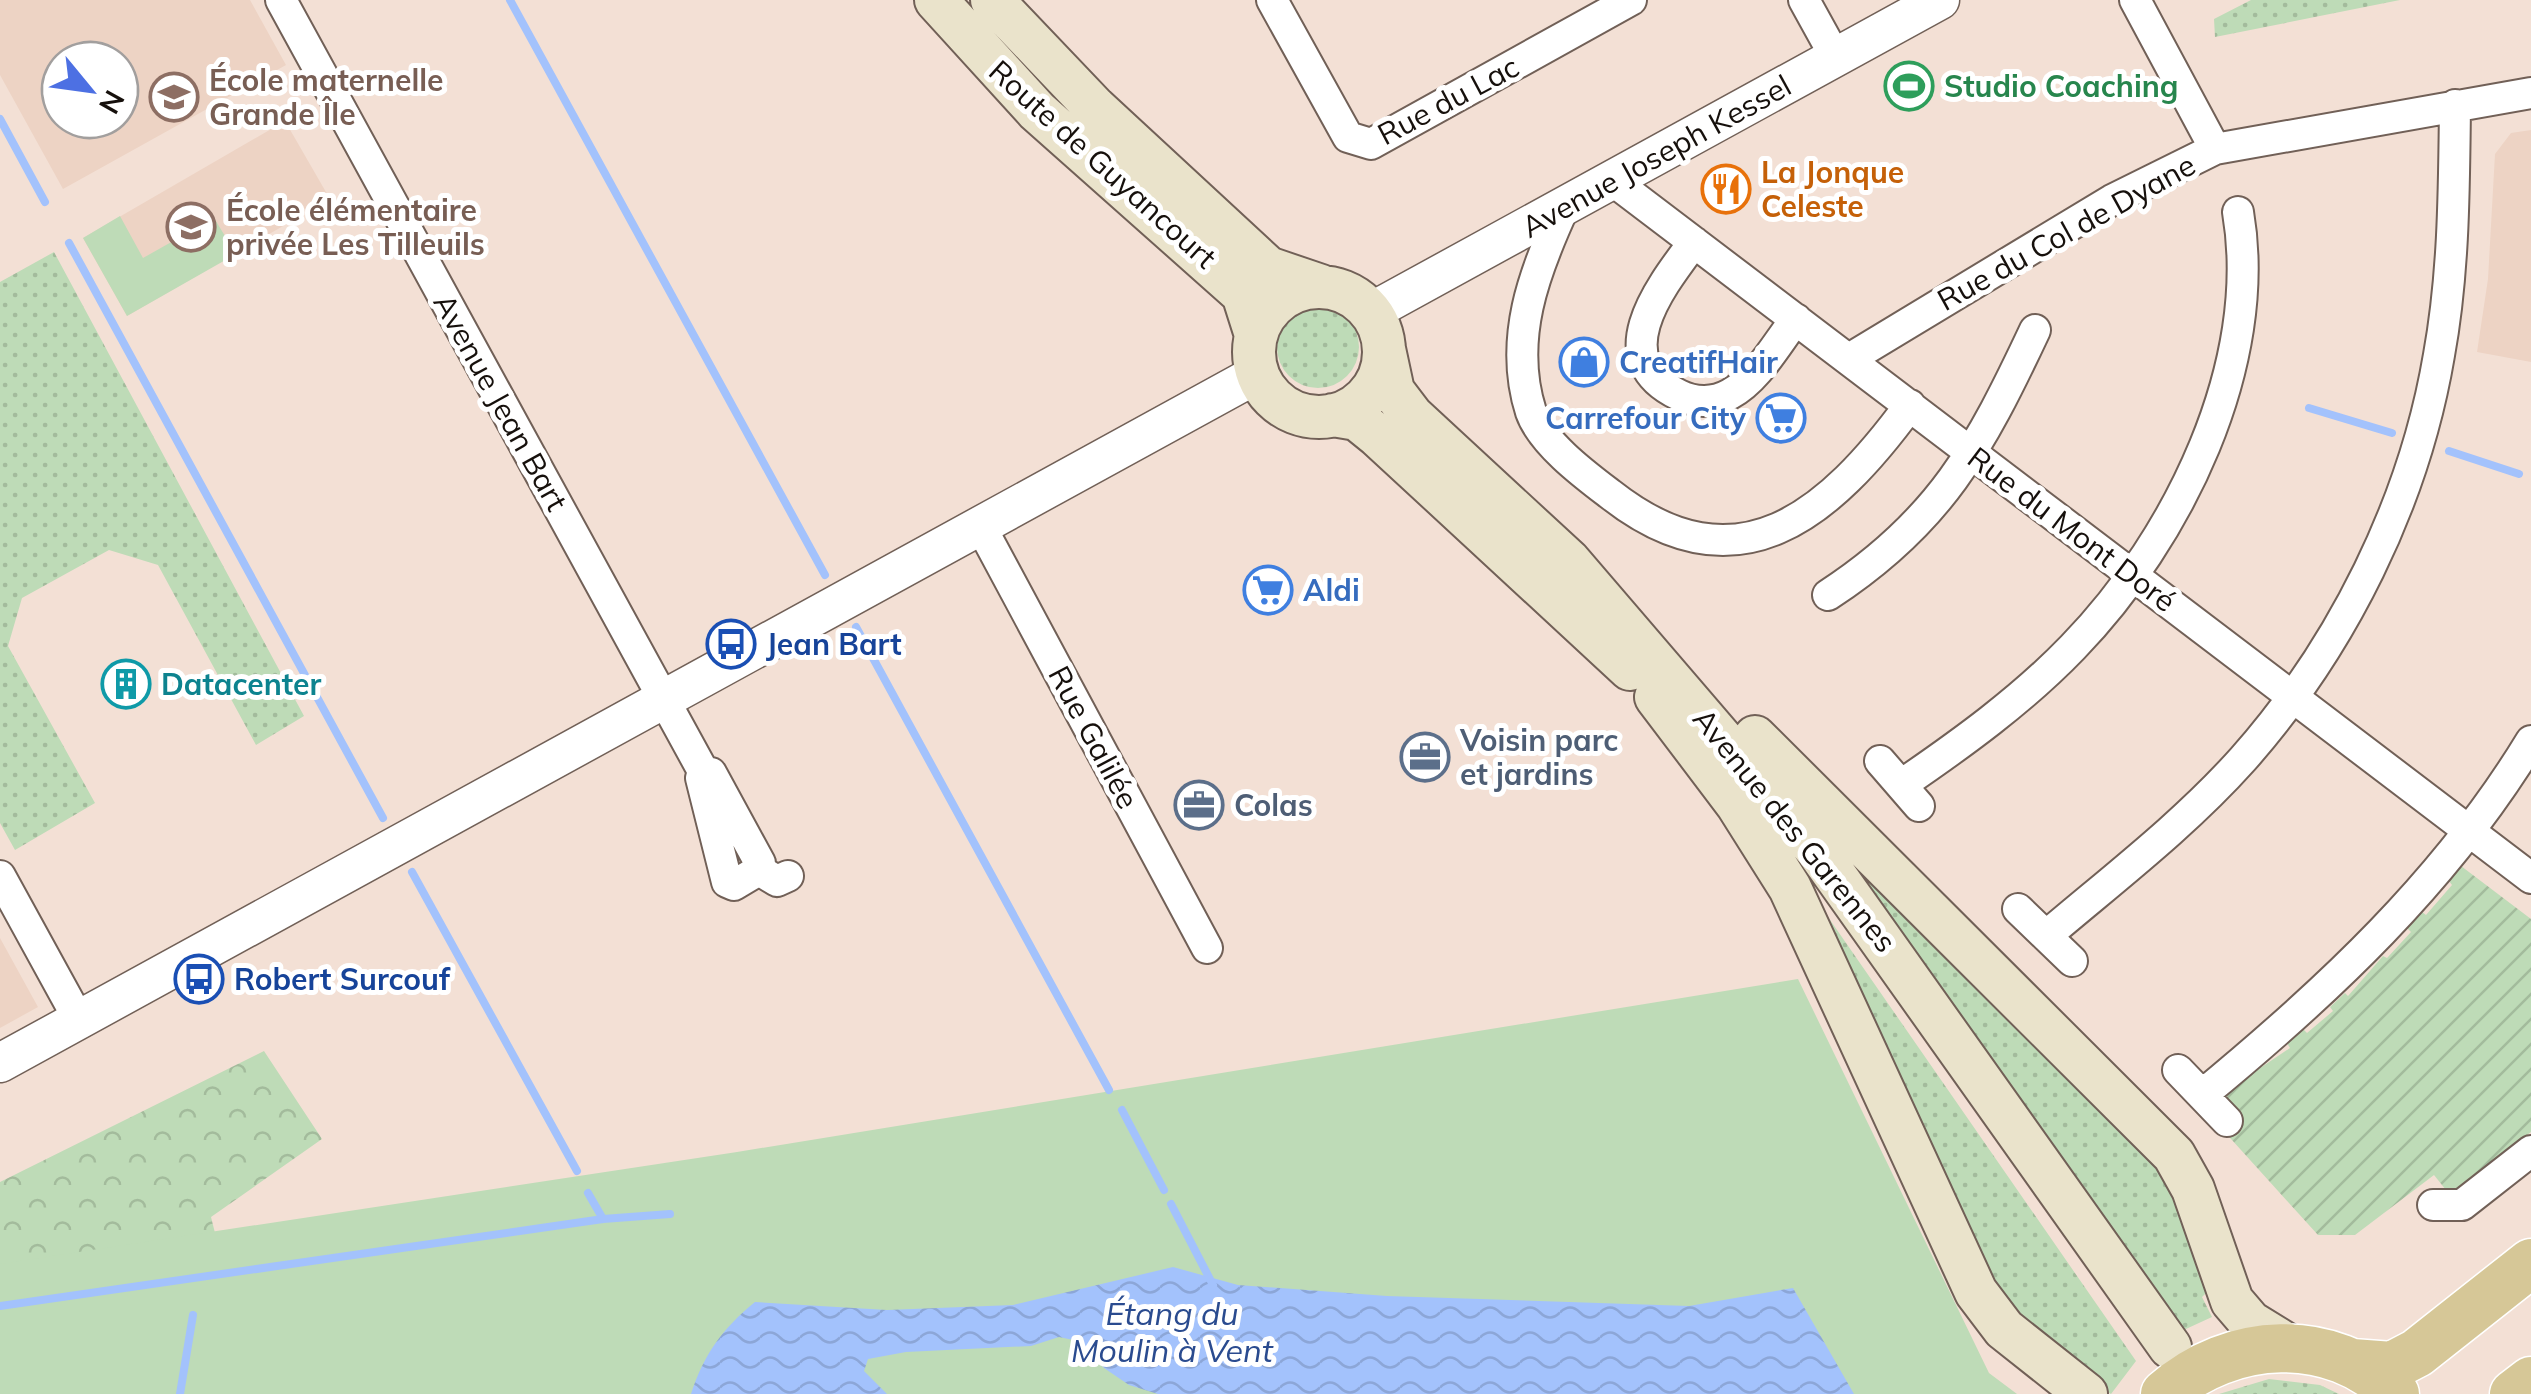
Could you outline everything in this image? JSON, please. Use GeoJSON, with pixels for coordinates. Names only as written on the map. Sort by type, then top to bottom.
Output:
{"type":"FeatureCollection","features":[{"type":"Feature","properties":{"kind":"main road","name":"Route de Guyancourt"},"geometry":{"type":"LineString","coordinates":[[936,0],[1037,111],[1244,294],[1256,355]]}},
{"type":"Feature","properties":{"kind":"main road","name":"Route de Guyancourt"},"geometry":{"type":"LineString","coordinates":[[992,0],[1095,108],[1268,268],[1321,286]]}},
{"type":"Feature","properties":{"kind":"main road"},"geometry":{"type":"LineString","coordinates":[[1321,286],[1340,290],[1377,330],[1381,371],[1370,391],[1354,406],[1333,415],[1296,413],[1266,391],[1256,355],[1265,315],[1280,299],[1300,289],[1321,286]]}},
{"type":"Feature","properties":{"kind":"main road","name":"Avenue des Garennes"},"geometry":{"type":"LineString","coordinates":[[1377,330],[1392,391],[1412,416],[1570,561],[1817,850],[2165,1365]]}},
{"type":"Feature","properties":{"kind":"main road","name":"Avenue des Garennes"},"geometry":{"type":"LineString","coordinates":[[1333,415],[1357,419],[1378,436],[1698,728],[1807,858],[1905,990],[2165,1365]]}},
{"type":"Feature","properties":{"kind":"main road"},"geometry":{"type":"LineString","coordinates":[[1570,561],[1636,620],[2142,1120],[2174,1156],[2193,1189],[2232,1301],[2250,1322],[2292,1348],[2352,1363],[2392,1366],[2417,1353],[2531,1263]]}},
{"type":"Feature","properties":{"kind":"main road"},"geometry":{"type":"LineString","coordinates":[[1647,684],[1736,804],[1790,888],[1976,1292],[2004,1329],[2086,1394]]}},
{"type":"Feature","properties":{"kind":"main road"},"geometry":{"type":"LineString","coordinates":[[2165,1365],[2205,1366],[2233,1354],[2292,1348]]}},
{"type":"Feature","properties":{"kind":"main road"},"geometry":{"type":"LineString","coordinates":[[2352,1363],[2396,1394]]}},
{"type":"Feature","properties":{"kind":"main road"},"geometry":{"type":"LineString","coordinates":[[2514,1394],[2531,1381]]}},
{"type":"Feature","properties":{"kind":"street","name":"Avenue Jean Bart"},"geometry":{"type":"LineString","coordinates":[[281,0],[703,771]]}},
{"type":"Feature","properties":{"kind":"street","name":"Rue du Lac"},"geometry":{"type":"LineString","coordinates":[[1272,0],[1348,136],[1371,144],[1631,0]]}},
{"type":"Feature","properties":{"kind":"street"},"geometry":{"type":"LineString","coordinates":[[1804,0],[1836,58]]}},
{"type":"Feature","properties":{"kind":"street","name":"Avenue Joseph Kessel"},"geometry":{"type":"LineString","coordinates":[[1377,330],[1564,207],[1940,0]]}},
{"type":"Feature","properties":{"kind":"street"},"geometry":{"type":"LineString","coordinates":[[2135,0],[2214,149]]}},
{"type":"Feature","properties":{"kind":"street","name":"Rue du Col de Dyane"},"geometry":{"type":"LineString","coordinates":[[1848,359],[2112,200],[2214,149],[2531,93]]}},
{"type":"Feature","properties":{"kind":"street"},"geometry":{"type":"LineString","coordinates":[[2046,936],[2186,818],[2243,759],[2293,696],[2368,574],[2423,423],[2447,305],[2456,106]]}},
{"type":"Feature","properties":{"kind":"street","name":"Rue du Mont Doré"},"geometry":{"type":"LineString","coordinates":[[1612,180],[2531,878]]}},
{"type":"Feature","properties":{"kind":"street"},"geometry":{"type":"LineString","coordinates":[[1564,207],[1526,302],[1523,340],[1532,414],[1594,482],[1646,521],[1673,534],[1706,540],[1775,529],[1810,513],[1840,490],[1874,455],[1910,405]]}},
{"type":"Feature","properties":{"kind":"street"},"geometry":{"type":"LineString","coordinates":[[1880,762],[1910,796],[2035,684],[2103,613],[2132,574],[2176,500],[2225,392],[2245,301],[2245,254],[2238,212]]}},
{"type":"Feature","properties":{"kind":"street"},"geometry":{"type":"LineString","coordinates":[[1694,242],[1648,311],[1641,331],[1642,354],[1650,374],[1663,386],[1690,400],[1729,395],[1746,382],[1796,319]]}},
{"type":"Feature","properties":{"kind":"street"},"geometry":{"type":"LineString","coordinates":[[1828,595],[1888,552],[1926,516],[1973,454],[2036,330]]}},
{"type":"Feature","properties":{"kind":"street"},"geometry":{"type":"LineString","coordinates":[[0,1063],[982,527],[1256,355]]}},
{"type":"Feature","properties":{"kind":"street","name":"Rue Galilée"},"geometry":{"type":"LineString","coordinates":[[982,527],[1207,948]]}},
{"type":"Feature","properties":{"kind":"street"},"geometry":{"type":"LineString","coordinates":[[2202,1095],[2290,1022],[2364,951],[2470,833],[2531,741]]}},
{"type":"Feature","properties":{"kind":"street"},"geometry":{"type":"LineString","coordinates":[[703,771],[712,774],[760,863],[773,873],[716,890],[703,771]]}},
{"type":"Feature","properties":{"kind":"street"},"geometry":{"type":"LineString","coordinates":[[0,876],[79,1020]]}},
{"type":"Feature","properties":{"kind":"street"},"geometry":{"type":"LineString","coordinates":[[2018,909],[2072,961]]}},
{"type":"Feature","properties":{"kind":"street"},"geometry":{"type":"LineString","coordinates":[[2178,1070],[2226,1121]]}},
{"type":"Feature","properties":{"kind":"street"},"geometry":{"type":"LineString","coordinates":[[2433,1204],[2462,1205],[2531,1151]]}},
{"type":"Feature","properties":{"kind":"shaded area","name":"École maternelle Grande Île"},"geometry":{"type":"Polygon","coordinates":[[[0,0],[250,0],[286,65],[63,189],[0,75],[0,0]]]}},
{"type":"Feature","properties":{"kind":"shaded area","name":"École élémentaire privée Les Tilleuils"},"geometry":{"type":"Polygon","coordinates":[[[285,121],[330,199],[127,316],[83,238],[285,121]]]}},
{"type":"Feature","properties":{"kind":"shaded area"},"geometry":{"type":"Polygon","coordinates":[[[2531,130],[2531,362],[2477,352],[2488,279],[2495,154],[2511,133],[2531,130]]]}},
{"type":"Feature","properties":{"kind":"shaded area"},"geometry":{"type":"Polygon","coordinates":[[[0,938],[38,1007],[0,1028],[0,938]]]}},
{"type":"Feature","properties":{"kind":"green space"},"geometry":{"type":"Polygon","coordinates":[[[2251,0],[2400,0],[2215,37],[2214,19],[2251,0]]]}},
{"type":"Feature","properties":{"kind":"green space"},"geometry":{"type":"Polygon","coordinates":[[[120,216],[143,258],[214,218],[236,254],[127,316],[83,238],[120,216]]]}},
{"type":"Feature","properties":{"kind":"green space"},"geometry":{"type":"Polygon","coordinates":[[[54,252],[304,716],[256,745],[158,565],[109,550],[22,598],[8,646],[95,803],[15,850],[0,823],[0,282],[54,252]]]}},
{"type":"Feature","properties":{"kind":"green space"},"geometry":{"type":"Polygon","coordinates":[[[1318,306],[1334,309],[1347,318],[1356,331],[1356,363],[1347,376],[1334,385],[1318,388],[1302,385],[1289,376],[1280,363],[1277,347],[1280,331],[1289,318],[1302,309],[1318,306]]]}},
{"type":"Feature","properties":{"kind":"green space"},"geometry":{"type":"Polygon","coordinates":[[[1742,751],[2153,1155],[2184,1206],[2209,1290],[2202,1297],[2212,1317],[2175,1334],[1742,751]]]}},
{"type":"Feature","properties":{"kind":"green space"},"geometry":{"type":"Polygon","coordinates":[[[1785,855],[2136,1361],[2111,1394],[2018,1330],[1991,1296],[1785,855]]]}},
{"type":"Feature","properties":{"kind":"green space"},"geometry":{"type":"Polygon","coordinates":[[[2461,866],[2531,919],[2531,1132],[2450,1195],[2434,1175],[2355,1235],[2318,1235],[2222,1129],[2233,1116],[2223,1093],[2290,1048],[2287,1043],[2303,1029],[2307,1033],[2333,1011],[2330,1007],[2345,993],[2348,996],[2383,956],[2387,958],[2411,932],[2407,928],[2422,912],[2426,915],[2452,885],[2449,881],[2461,866]]]}},
{"type":"Feature","properties":{"kind":"green space"},"geometry":{"type":"Polygon","coordinates":[[[1798,979],[1989,1373],[2017,1394],[0,1394],[0,1264],[737,1152],[1798,979]]]}},
{"type":"Feature","properties":{"kind":"green space"},"geometry":{"type":"Polygon","coordinates":[[[264,1051],[322,1139],[211,1217],[220,1253],[0,1314],[0,1182],[264,1051]]]}},
{"type":"Feature","properties":{"kind":"green space"},"geometry":{"type":"Polygon","coordinates":[[[2269,1379],[2320,1385],[2339,1394],[2219,1394],[2269,1379]]]}},
{"type":"Feature","properties":{"kind":"water","name":"Étang du Moulin à Vent"},"geometry":{"type":"Polygon","coordinates":[[[1173,1267],[1238,1285],[1387,1296],[1689,1306],[1793,1288],[1854,1394],[1158,1394],[1129,1385],[1104,1368],[1078,1341],[1059,1337],[1031,1346],[906,1352],[868,1359],[864,1371],[887,1394],[691,1394],[716,1343],[755,1302],[887,1310],[1013,1305],[1173,1267]]]}},
{"type":"Feature","properties":{"kind":"waterway"},"geometry":{"type":"LineString","coordinates":[[510,0],[825,575]]}},
{"type":"Feature","properties":{"kind":"waterway"},"geometry":{"type":"LineString","coordinates":[[0,119],[45,202]]}},
{"type":"Feature","properties":{"kind":"waterway"},"geometry":{"type":"LineString","coordinates":[[69,243],[383,818]]}},
{"type":"Feature","properties":{"kind":"waterway"},"geometry":{"type":"LineString","coordinates":[[2309,408],[2392,433]]}},
{"type":"Feature","properties":{"kind":"waterway"},"geometry":{"type":"LineString","coordinates":[[2449,451],[2519,474]]}},
{"type":"Feature","properties":{"kind":"waterway"},"geometry":{"type":"LineString","coordinates":[[856,627],[1109,1090]]}},
{"type":"Feature","properties":{"kind":"waterway"},"geometry":{"type":"LineString","coordinates":[[412,872],[577,1171]]}},
{"type":"Feature","properties":{"kind":"waterway"},"geometry":{"type":"LineString","coordinates":[[1122,1110],[1164,1190]]}},
{"type":"Feature","properties":{"kind":"waterway"},"geometry":{"type":"LineString","coordinates":[[588,1193],[603,1219]]}},
{"type":"Feature","properties":{"kind":"waterway"},"geometry":{"type":"LineString","coordinates":[[1171,1204],[1213,1285]]}},
{"type":"Feature","properties":{"kind":"waterway"},"geometry":{"type":"LineString","coordinates":[[0,1306],[603,1219],[670,1214]]}},
{"type":"Feature","properties":{"kind":"waterway"},"geometry":{"type":"LineString","coordinates":[[180,1394],[193,1315]]}},
{"type":"Feature","properties":{"kind":"place","name":"Studio Coaching"},"geometry":{"type":"Point","coordinates":[1909,86]}},
{"type":"Feature","properties":{"kind":"place","name":"École maternelle Grande Île"},"geometry":{"type":"Point","coordinates":[174,97]}},
{"type":"Feature","properties":{"kind":"place","name":"La Jonque Celeste"},"geometry":{"type":"Point","coordinates":[1726,189]}},
{"type":"Feature","properties":{"kind":"place","name":"École élémentaire privée Les Tilleuils"},"geometry":{"type":"Point","coordinates":[191,227]}},
{"type":"Feature","properties":{"kind":"place","name":"CreatifHair"},"geometry":{"type":"Point","coordinates":[1584,362]}},
{"type":"Feature","properties":{"kind":"place","name":"Carrefour City"},"geometry":{"type":"Point","coordinates":[1781,418]}},
{"type":"Feature","properties":{"kind":"place","name":"Aldi"},"geometry":{"type":"Point","coordinates":[1268,590]}},
{"type":"Feature","properties":{"kind":"place","name":"Jean Bart"},"geometry":{"type":"Point","coordinates":[731,644]}},
{"type":"Feature","properties":{"kind":"place","name":"Datacenter"},"geometry":{"type":"Point","coordinates":[126,684]}},
{"type":"Feature","properties":{"kind":"place","name":"Voisin parc et jardins"},"geometry":{"type":"Point","coordinates":[1425,757]}},
{"type":"Feature","properties":{"kind":"place","name":"Colas"},"geometry":{"type":"Point","coordinates":[1199,805]}},
{"type":"Feature","properties":{"kind":"place","name":"Robert Surcouf"},"geometry":{"type":"Point","coordinates":[199,979]}}]}
